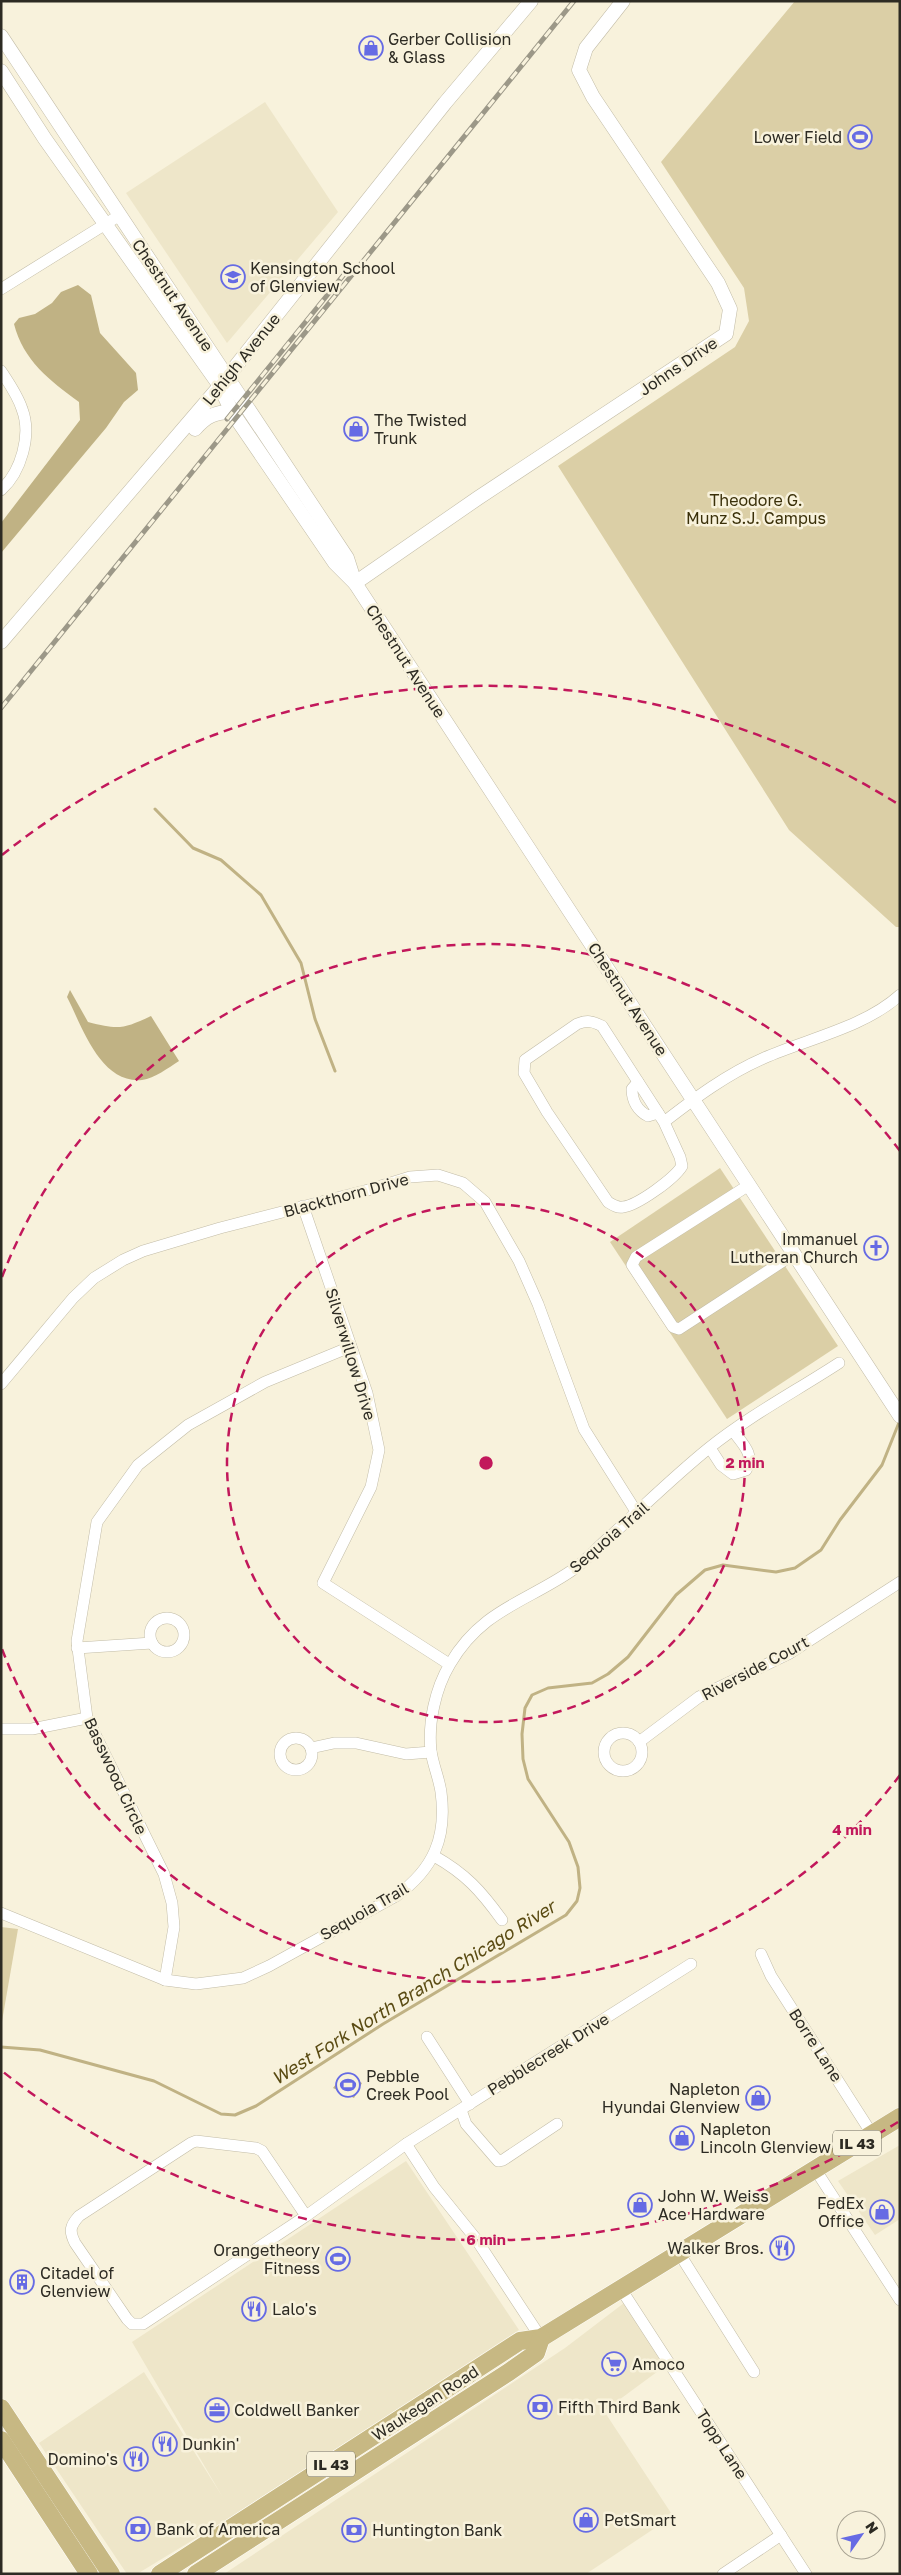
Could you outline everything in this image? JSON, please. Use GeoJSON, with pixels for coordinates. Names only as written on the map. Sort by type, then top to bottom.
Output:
{"type":"FeatureCollection","features":[{"type":"Feature","properties":{"kind":"main road","name":"Waukegan Road"},"geometry":{"type":"LineString","coordinates":[[159,2573],[520,2341],[541,2338],[900,2117]]}},
{"type":"Feature","properties":{"kind":"main road","name":"Waukegan Road"},"geometry":{"type":"LineString","coordinates":[[196,2574],[509,2372],[536,2353],[541,2338]]}},
{"type":"Feature","properties":{"kind":"main road"},"geometry":{"type":"LineString","coordinates":[[1,2408],[112,2572]]}},
{"type":"Feature","properties":{"kind":"main road"},"geometry":{"type":"LineString","coordinates":[[1,2440],[86,2571]]}},
{"type":"Feature","properties":{"kind":"street","name":"Lehigh Avenue"},"geometry":{"type":"LineString","coordinates":[[1,642],[224,381],[445,103],[531,1]]}},
{"type":"Feature","properties":{"kind":"street","name":"Johns Drive"},"geometry":{"type":"LineString","coordinates":[[355,583],[486,492],[726,334],[730,309],[718,283],[593,96],[579,70],[586,48],[623,1]]}},
{"type":"Feature","properties":{"kind":"street","name":"Chestnut Avenue"},"geometry":{"type":"LineString","coordinates":[[1,36],[120,215],[224,381],[232,412],[335,563],[355,583],[896,1410]]}},
{"type":"Feature","properties":{"kind":"street","name":"Chestnut Avenue"},"geometry":{"type":"LineString","coordinates":[[1,71],[45,139],[224,381],[347,558],[355,583]]}},
{"type":"Feature","properties":{"kind":"street"},"geometry":{"type":"LineString","coordinates":[[1,290],[120,215]]}},
{"type":"Feature","properties":{"kind":"street"},"geometry":{"type":"LineString","coordinates":[[1,371],[23,411],[26,437],[20,464],[1,490]]}},
{"type":"Feature","properties":{"kind":"street"},"geometry":{"type":"LineString","coordinates":[[65,566],[90,552],[204,418],[217,412],[232,412]]}},
{"type":"Feature","properties":{"kind":"street"},"geometry":{"type":"LineString","coordinates":[[661,1118],[727,1077],[763,1058],[872,1015],[900,996]]}},
{"type":"Feature","properties":{"kind":"street"},"geometry":{"type":"LineString","coordinates":[[585,1021],[593,1022],[602,1026],[661,1118],[680,1157],[682,1166],[677,1175],[626,1207],[615,1206],[608,1202],[547,1112],[522,1068],[529,1057],[577,1024],[585,1021]]}},
{"type":"Feature","properties":{"kind":"street","name":"Blackthorn Drive"},"geometry":{"type":"LineString","coordinates":[[1,1384],[73,1298],[94,1278],[123,1260],[143,1251],[220,1228],[410,1177],[438,1175],[463,1183],[484,1202],[519,1261],[538,1304],[584,1428],[637,1513]]}},
{"type":"Feature","properties":{"kind":"street"},"geometry":{"type":"LineString","coordinates":[[749,1185],[636,1257],[632,1265],[673,1328],[679,1329],[794,1254]]}},
{"type":"Feature","properties":{"kind":"street","name":"Silverwillow Drive"},"geometry":{"type":"LineString","coordinates":[[303,1206],[367,1393],[379,1450],[371,1487],[323,1583],[449,1664]]}},
{"type":"Feature","properties":{"kind":"street","name":"Basswood Circle"},"geometry":{"type":"LineString","coordinates":[[165,1980],[174,1927],[172,1903],[164,1874],[87,1718],[77,1648],[97,1522],[138,1465],[188,1425],[266,1382],[350,1347]]}},
{"type":"Feature","properties":{"kind":"street","name":"Sequoia Trail"},"geometry":{"type":"LineString","coordinates":[[1,1913],[165,1980],[196,1984],[243,1978],[269,1966],[396,1896],[410,1886],[434,1856],[440,1838],[443,1815],[441,1790],[431,1752],[432,1713],[449,1664],[484,1623],[509,1605],[575,1568],[710,1448],[839,1363]]}},
{"type":"Feature","properties":{"kind":"street"},"geometry":{"type":"LineString","coordinates":[[710,1448],[721,1465],[733,1474],[746,1470],[750,1461],[749,1454],[734,1431]]}},
{"type":"Feature","properties":{"kind":"street","name":"Riverside Court"},"geometry":{"type":"LineString","coordinates":[[639,1742],[699,1697],[790,1653],[900,1582]]}},
{"type":"Feature","properties":{"kind":"street"},"geometry":{"type":"LineString","coordinates":[[77,1648],[152,1643]]}},
{"type":"Feature","properties":{"kind":"street"},"geometry":{"type":"LineString","coordinates":[[1,1728],[32,1729],[87,1718]]}},
{"type":"Feature","properties":{"kind":"street"},"geometry":{"type":"LineString","coordinates":[[311,1748],[334,1743],[356,1743],[406,1754],[431,1752]]}},
{"type":"Feature","properties":{"kind":"street"},"geometry":{"type":"LineString","coordinates":[[434,1856],[459,1871],[481,1891],[502,1920]]}},
{"type":"Feature","properties":{"kind":"street","name":"Borre Lane"},"geometry":{"type":"LineString","coordinates":[[761,1954],[771,1976],[872,2134]]}},
{"type":"Feature","properties":{"kind":"street","name":"Pebblecreek Drive"},"geometry":{"type":"LineString","coordinates":[[306,2216],[262,2151],[256,2148],[196,2141],[79,2216],[72,2224],[71,2235],[126,2319],[132,2324],[144,2324],[306,2216],[406,2144],[691,1964]]}},
{"type":"Feature","properties":{"kind":"street"},"geometry":{"type":"LineString","coordinates":[[427,2037],[466,2107],[466,2124],[498,2161],[504,2160],[557,2124]]}},
{"type":"Feature","properties":{"kind":"street"},"geometry":{"type":"LineString","coordinates":[[406,2144],[434,2188],[476,2239],[541,2338]]}},
{"type":"Feature","properties":{"kind":"street"},"geometry":{"type":"LineString","coordinates":[[815,2169],[900,2300]]}},
{"type":"Feature","properties":{"kind":"street"},"geometry":{"type":"LineString","coordinates":[[678,2253],[754,2372]]}},
{"type":"Feature","properties":{"kind":"street","name":"Topp Lane"},"geometry":{"type":"LineString","coordinates":[[621,2289],[806,2574]]}},
{"type":"Feature","properties":{"kind":"street"},"geometry":{"type":"LineString","coordinates":[[723,2574],[781,2535]]}},
{"type":"Feature","properties":{"kind":"shaded area","name":"Kensington School of Glenview"},"geometry":{"type":"Polygon","coordinates":[[[265,102],[338,212],[227,343],[126,193],[265,102]]]}},
{"type":"Feature","properties":{"kind":"shaded area"},"geometry":{"type":"Polygon","coordinates":[[[78,285],[91,295],[100,333],[136,373],[138,390],[124,402],[106,428],[1,553],[1,523],[80,420],[79,402],[39,369],[24,348],[14,324],[19,318],[35,314],[52,303],[61,292],[78,285]]]}},
{"type":"Feature","properties":{"kind":"shaded area"},"geometry":{"type":"Polygon","coordinates":[[[70,990],[88,1022],[121,1027],[134,1024],[151,1016],[179,1061],[157,1075],[142,1080],[127,1079],[115,1073],[94,1051],[86,1037],[67,997],[70,990]]]}},
{"type":"Feature","properties":{"kind":"shaded area","name":"Pebble Creek Pool"},"geometry":{"type":"Polygon","coordinates":[[[344,2074],[362,2083],[354,2098],[333,2088],[344,2074]]]}},
{"type":"Feature","properties":{"kind":"shaded area"},"geometry":{"type":"Polygon","coordinates":[[[900,2145],[900,2219],[875,2235],[838,2181],[900,2145]]]}},
{"type":"Feature","properties":{"kind":"shaded area"},"geometry":{"type":"Polygon","coordinates":[[[406,2161],[519,2330],[234,2515],[137,2574],[127,2574],[39,2443],[144,2372],[222,2496],[132,2342],[406,2161]]]}},
{"type":"Feature","properties":{"kind":"shaded area"},"geometry":{"type":"Polygon","coordinates":[[[624,2303],[665,2366],[604,2411],[673,2516],[586,2574],[224,2574],[565,2348],[624,2303]]]}},
{"type":"Feature","properties":{"kind":"green space","name":"Theodore G. Munz S.J. Campus"},"geometry":{"type":"Polygon","coordinates":[[[795,1],[900,1],[900,927],[896,927],[789,830],[558,466],[735,347],[749,321],[744,288],[661,162],[795,1]]]}},
{"type":"Feature","properties":{"kind":"green space"},"geometry":{"type":"Polygon","coordinates":[[[720,1168],[838,1346],[727,1419],[610,1242],[720,1168]]]}},
{"type":"Feature","properties":{"kind":"green space"},"geometry":{"type":"Polygon","coordinates":[[[1,1927],[18,1929],[1,2027],[1,1927]]]}},
{"type":"Feature","properties":{"kind":"waterway"},"geometry":{"type":"LineString","coordinates":[[155,809],[193,848],[221,860],[261,895],[301,963],[315,1019],[335,1071]]}},
{"type":"Feature","properties":{"kind":"waterway","name":"West Fork North Branch Chicago River"},"geometry":{"type":"LineString","coordinates":[[1,2047],[40,2050],[154,2081],[221,2114],[235,2115],[256,2106],[383,2024],[566,1915],[577,1901],[580,1888],[578,1867],[569,1842],[528,1779],[523,1759],[522,1734],[525,1708],[532,1695],[548,1688],[592,1683],[608,1674],[628,1657],[676,1595],[705,1570],[723,1565],[776,1572],[795,1568],[821,1550],[840,1520],[882,1465],[900,1420]]}},
{"type":"Feature","properties":{"kind":"railway"},"geometry":{"type":"LineString","coordinates":[[1,708],[574,1]]}},
{"type":"Feature","properties":{"kind":"railway"},"geometry":{"type":"LineString","coordinates":[[227,419],[350,267]]}},
{"type":"Feature","properties":{"kind":"place","name":"Gerber Collision & Glass"},"geometry":{"type":"Point","coordinates":[371,48]}},
{"type":"Feature","properties":{"kind":"place","name":"Lower Field"},"geometry":{"type":"Point","coordinates":[860,137]}},
{"type":"Feature","properties":{"kind":"place","name":"Kensington School of Glenview"},"geometry":{"type":"Point","coordinates":[233,277]}},
{"type":"Feature","properties":{"kind":"place","name":"The Twisted Trunk"},"geometry":{"type":"Point","coordinates":[356,429]}},
{"type":"Feature","properties":{"kind":"place","name":"Immanuel Lutheran Church"},"geometry":{"type":"Point","coordinates":[876,1248]}},
{"type":"Feature","properties":{"kind":"place","name":"Pebble Creek Pool"},"geometry":{"type":"Point","coordinates":[348,2085]}},
{"type":"Feature","properties":{"kind":"place","name":"Napleton Hyundai Glenview"},"geometry":{"type":"Point","coordinates":[758,2098]}},
{"type":"Feature","properties":{"kind":"place","name":"Napleton Lincoln Glenview"},"geometry":{"type":"Point","coordinates":[682,2138]}},
{"type":"Feature","properties":{"kind":"place","name":"John W. Weiss Ace Hardware"},"geometry":{"type":"Point","coordinates":[640,2205]}},
{"type":"Feature","properties":{"kind":"place","name":"FedEx Office"},"geometry":{"type":"Point","coordinates":[882,2212]}},
{"type":"Feature","properties":{"kind":"place","name":"Walker Bros."},"geometry":{"type":"Point","coordinates":[782,2248]}},
{"type":"Feature","properties":{"kind":"place","name":"Orangetheory Fitness"},"geometry":{"type":"Point","coordinates":[338,2259]}},
{"type":"Feature","properties":{"kind":"place","name":"Citadel of Glenview"},"geometry":{"type":"Point","coordinates":[22,2282]}},
{"type":"Feature","properties":{"kind":"place","name":"Lalo's"},"geometry":{"type":"Point","coordinates":[254,2309]}},
{"type":"Feature","properties":{"kind":"place","name":"Amoco"},"geometry":{"type":"Point","coordinates":[614,2364]}},
{"type":"Feature","properties":{"kind":"place","name":"Fifth Third Bank"},"geometry":{"type":"Point","coordinates":[540,2407]}},
{"type":"Feature","properties":{"kind":"place","name":"Coldwell Banker"},"geometry":{"type":"Point","coordinates":[217,2410]}},
{"type":"Feature","properties":{"kind":"place","name":"Dunkin'"},"geometry":{"type":"Point","coordinates":[165,2444]}},
{"type":"Feature","properties":{"kind":"place","name":"Domino's"},"geometry":{"type":"Point","coordinates":[136,2459]}},
{"type":"Feature","properties":{"kind":"place","name":"PetSmart"},"geometry":{"type":"Point","coordinates":[586,2520]}},
{"type":"Feature","properties":{"kind":"place","name":"Bank of America"},"geometry":{"type":"Point","coordinates":[138,2529]}},
{"type":"Feature","properties":{"kind":"place","name":"Huntington Bank"},"geometry":{"type":"Point","coordinates":[354,2530]}}]}
